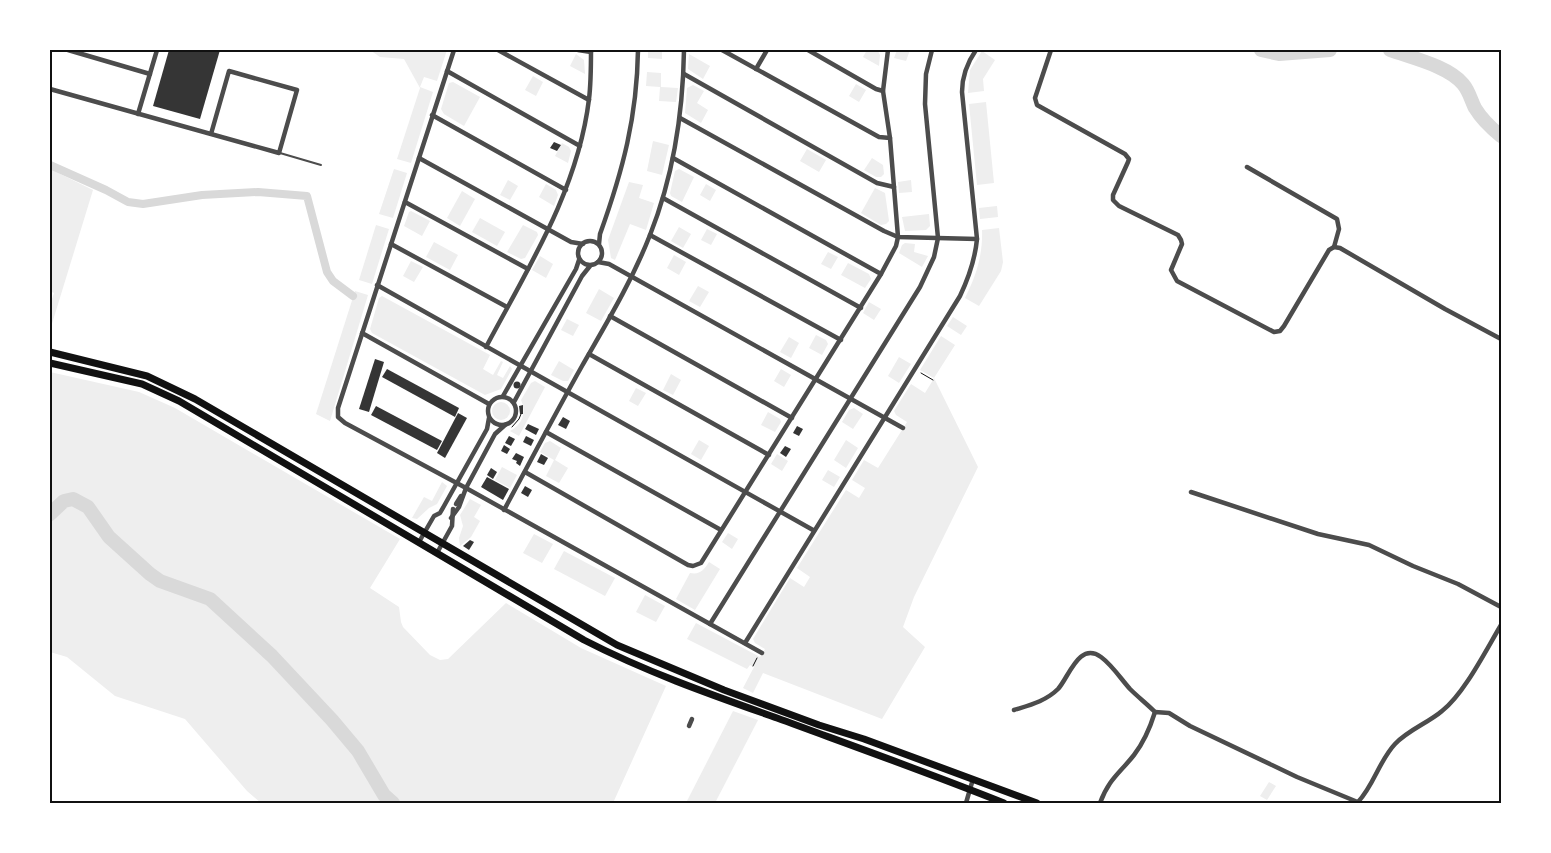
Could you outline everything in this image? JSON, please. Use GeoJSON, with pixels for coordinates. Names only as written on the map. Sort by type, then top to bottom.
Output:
{"type":"FeatureCollection","features":[{"type":"Feature","properties":{"kind":"main road"},"geometry":{"type":"LineString","coordinates":[[50,352],[147,376],[195,399],[617,645],[810,721],[973,779],[1022,800],[1037,803]]}},
{"type":"Feature","properties":{"kind":"main road"},"geometry":{"type":"LineString","coordinates":[[50,363],[142,384],[178,401],[584,640],[612,654],[698,689],[1004,803]]}},
{"type":"Feature","properties":{"kind":"main road"},"geometry":{"type":"LineString","coordinates":[[235,433],[239,425]]}},
{"type":"Feature","properties":{"kind":"main road"},"geometry":{"type":"LineString","coordinates":[[698,689],[703,680]]}},
{"type":"Feature","properties":{"kind":"street"},"geometry":{"type":"LineString","coordinates":[[68,50],[150,74]]}},
{"type":"Feature","properties":{"kind":"street"},"geometry":{"type":"LineString","coordinates":[[138,114],[157,50]]}},
{"type":"Feature","properties":{"kind":"street"},"geometry":{"type":"LineString","coordinates":[[454,50],[338,408],[338,417],[345,423],[457,483],[762,653]]}},
{"type":"Feature","properties":{"kind":"street"},"geometry":{"type":"LineString","coordinates":[[498,50],[589,100]]}},
{"type":"Feature","properties":{"kind":"street"},"geometry":{"type":"LineString","coordinates":[[486,347],[549,230],[566,190],[580,146],[589,100],[591,51],[578,50]]}},
{"type":"Feature","properties":{"kind":"street"},"geometry":{"type":"LineString","coordinates":[[609,264],[602,256],[599,244],[600,234],[628,144],[635,104],[638,50]]}},
{"type":"Feature","properties":{"kind":"street"},"geometry":{"type":"LineString","coordinates":[[504,510],[632,277],[650,236],[663,198],[673,158],[680,118],[684,50]]}},
{"type":"Feature","properties":{"kind":"street"},"geometry":{"type":"LineString","coordinates":[[722,50],[879,138],[890,138]]}},
{"type":"Feature","properties":{"kind":"street"},"geometry":{"type":"LineString","coordinates":[[756,69],[767,50]]}},
{"type":"Feature","properties":{"kind":"street"},"geometry":{"type":"LineString","coordinates":[[808,50],[876,89],[883,91]]}},
{"type":"Feature","properties":{"kind":"street"},"geometry":{"type":"LineString","coordinates":[[524,472],[693,566],[701,563],[882,274],[894,251],[898,237],[890,138],[883,91],[888,50]]}},
{"type":"Feature","properties":{"kind":"street"},"geometry":{"type":"LineString","coordinates":[[710,624],[920,287],[934,257],[938,238],[924,104],[926,74],[932,50]]}},
{"type":"Feature","properties":{"kind":"street"},"geometry":{"type":"LineString","coordinates":[[745,643],[966,284],[974,261],[977,239],[962,80],[976,50]]}},
{"type":"Feature","properties":{"kind":"street"},"geometry":{"type":"LineString","coordinates":[[1051,50],[1035,98],[1037,105],[1125,154],[1129,159],[1113,195],[1113,200],[1119,206],[1178,235],[1182,240],[1171,270],[1177,281],[1274,332],[1284,326],[1329,250],[1334,247],[1340,248],[1501,339]]}},
{"type":"Feature","properties":{"kind":"street"},"geometry":{"type":"LineString","coordinates":[[447,71],[580,146]]}},
{"type":"Feature","properties":{"kind":"street"},"geometry":{"type":"LineString","coordinates":[[50,89],[138,114],[279,153],[297,90],[229,72],[211,134]]}},
{"type":"Feature","properties":{"kind":"street"},"geometry":{"type":"LineString","coordinates":[[684,74],[877,183],[894,187]]}},
{"type":"Feature","properties":{"kind":"street"},"geometry":{"type":"LineString","coordinates":[[432,115],[566,190]]}},
{"type":"Feature","properties":{"kind":"street"},"geometry":{"type":"LineString","coordinates":[[680,118],[898,237],[977,239]]}},
{"type":"Feature","properties":{"kind":"street"},"geometry":{"type":"LineString","coordinates":[[419,158],[571,242],[583,244],[592,241],[600,234]]}},
{"type":"Feature","properties":{"kind":"street"},"geometry":{"type":"LineString","coordinates":[[673,158],[882,274]]}},
{"type":"Feature","properties":{"kind":"street"},"geometry":{"type":"LineString","coordinates":[[1247,167],[1337,219],[1339,229],[1334,247]]}},
{"type":"Feature","properties":{"kind":"street"},"geometry":{"type":"LineString","coordinates":[[663,198],[860,308]]}},
{"type":"Feature","properties":{"kind":"street"},"geometry":{"type":"LineString","coordinates":[[405,202],[528,269]]}},
{"type":"Feature","properties":{"kind":"street"},"geometry":{"type":"LineString","coordinates":[[650,236],[840,340]]}},
{"type":"Feature","properties":{"kind":"street"},"geometry":{"type":"LineString","coordinates":[[592,241],[599,244]]}},
{"type":"Feature","properties":{"kind":"street"},"geometry":{"type":"LineString","coordinates":[[571,242],[578,252],[580,260],[590,266]]}},
{"type":"Feature","properties":{"kind":"street"},"geometry":{"type":"LineString","coordinates":[[391,244],[507,307]]}},
{"type":"Feature","properties":{"kind":"street"},"geometry":{"type":"LineString","coordinates":[[578,252],[583,244]]}},
{"type":"Feature","properties":{"kind":"street"},"geometry":{"type":"LineString","coordinates":[[456,504],[495,434],[505,425],[509,424],[516,416],[517,412],[514,402],[530,371],[584,274],[602,256]]}},
{"type":"Feature","properties":{"kind":"street"},"geometry":{"type":"LineString","coordinates":[[503,396],[522,366],[580,260]]}},
{"type":"Feature","properties":{"kind":"street"},"geometry":{"type":"LineString","coordinates":[[598,262],[609,264],[903,428]]}},
{"type":"Feature","properties":{"kind":"street"},"geometry":{"type":"LineString","coordinates":[[377,285],[813,530]]}},
{"type":"Feature","properties":{"kind":"street"},"geometry":{"type":"LineString","coordinates":[[610,316],[792,418]]}},
{"type":"Feature","properties":{"kind":"street"},"geometry":{"type":"LineString","coordinates":[[362,333],[489,404]]}},
{"type":"Feature","properties":{"kind":"street"},"geometry":{"type":"LineString","coordinates":[[589,354],[769,455]]}},
{"type":"Feature","properties":{"kind":"street"},"geometry":{"type":"LineString","coordinates":[[419,542],[434,516],[440,513],[487,429],[489,404],[495,398],[503,396],[514,402]]}},
{"type":"Feature","properties":{"kind":"street"},"geometry":{"type":"LineString","coordinates":[[489,418],[496,424],[505,425]]}},
{"type":"Feature","properties":{"kind":"street"},"geometry":{"type":"LineString","coordinates":[[546,432],[721,530]]}},
{"type":"Feature","properties":{"kind":"street"},"geometry":{"type":"LineString","coordinates":[[451,518],[459,507],[466,488]]}},
{"type":"Feature","properties":{"kind":"street"},"geometry":{"type":"LineString","coordinates":[[1191,492],[1318,534],[1369,544],[1413,566],[1458,584],[1501,607]]}},
{"type":"Feature","properties":{"kind":"street"},"geometry":{"type":"LineString","coordinates":[[437,552],[452,526],[453,510]]}},
{"type":"Feature","properties":{"kind":"street"},"geometry":{"type":"LineString","coordinates":[[440,513],[446,514],[451,518]]}},
{"type":"Feature","properties":{"kind":"street"},"geometry":{"type":"LineString","coordinates":[[1014,710],[1039,703],[1059,688],[1071,668],[1082,655],[1091,654],[1101,657],[1132,691],[1155,712],[1169,713],[1190,726],[1287,772],[1359,802],[1396,743],[1444,710],[1456,697],[1501,625]]}},
{"type":"Feature","properties":{"kind":"street"},"geometry":{"type":"LineString","coordinates":[[1100,803],[1106,788],[1134,755],[1147,735],[1155,712]]}},
{"type":"Feature","properties":{"kind":"street"},"geometry":{"type":"LineString","coordinates":[[689,726],[692,719]]}},
{"type":"Feature","properties":{"kind":"street"},"geometry":{"type":"LineString","coordinates":[[966,803],[973,779]]}},
{"type":"Feature","properties":{"kind":"lane"},"geometry":{"type":"LineString","coordinates":[[279,153],[321,165]]}},
{"type":"Feature","properties":{"kind":"path"},"geometry":{"type":"LineString","coordinates":[[914,368],[933,380]]}},
{"type":"Feature","properties":{"kind":"path"},"geometry":{"type":"LineString","coordinates":[[505,425],[509,428],[512,426],[521,414]]}},
{"type":"Feature","properties":{"kind":"path"},"geometry":{"type":"LineString","coordinates":[[753,666],[762,653]]}},
{"type":"Feature","properties":{"kind":"shaded area"},"geometry":{"type":"Polygon","coordinates":[[[370,50],[447,50],[437,81],[424,77],[420,87],[433,92],[411,163],[397,159],[420,88],[404,59],[380,57],[370,50]]]}},
{"type":"Feature","properties":{"kind":"shaded area"},"geometry":{"type":"Polygon","coordinates":[[[648,50],[662,50],[662,59],[648,58],[648,50]]]}},
{"type":"Feature","properties":{"kind":"shaded area"},"geometry":{"type":"Polygon","coordinates":[[[867,50],[878,51],[880,55],[879,66],[863,57],[867,50]]]}},
{"type":"Feature","properties":{"kind":"shaded area"},"geometry":{"type":"Polygon","coordinates":[[[897,50],[910,50],[906,61],[894,58],[897,50]]]}},
{"type":"Feature","properties":{"kind":"shaded area"},"geometry":{"type":"Polygon","coordinates":[[[982,51],[995,60],[983,79],[984,91],[968,93],[970,70],[982,51]]]}},
{"type":"Feature","properties":{"kind":"shaded area"},"geometry":{"type":"Polygon","coordinates":[[[576,54],[584,60],[585,74],[570,66],[576,54]]]}},
{"type":"Feature","properties":{"kind":"shaded area"},"geometry":{"type":"Polygon","coordinates":[[[689,54],[710,66],[703,79],[688,69],[689,54]]]}},
{"type":"Feature","properties":{"kind":"shaded area"},"geometry":{"type":"Polygon","coordinates":[[[647,72],[661,73],[661,87],[678,88],[676,102],[659,101],[660,87],[646,86],[647,72]]]}},
{"type":"Feature","properties":{"kind":"shaded area"},"geometry":{"type":"Polygon","coordinates":[[[533,76],[543,82],[536,96],[525,90],[533,76]]]}},
{"type":"Feature","properties":{"kind":"shaded area"},"geometry":{"type":"Polygon","coordinates":[[[453,82],[480,97],[464,126],[444,114],[441,109],[449,83],[453,82]]]}},
{"type":"Feature","properties":{"kind":"shaded area"},"geometry":{"type":"Polygon","coordinates":[[[856,84],[866,90],[859,102],[849,96],[856,84]]]}},
{"type":"Feature","properties":{"kind":"shaded area"},"geometry":{"type":"Polygon","coordinates":[[[693,85],[704,91],[697,103],[708,110],[701,123],[685,113],[687,88],[693,85]]]}},
{"type":"Feature","properties":{"kind":"shaded area"},"geometry":{"type":"Polygon","coordinates":[[[986,102],[994,183],[977,185],[969,104],[986,102]]]}},
{"type":"Feature","properties":{"kind":"shaded area"},"geometry":{"type":"Polygon","coordinates":[[[653,141],[669,145],[662,175],[647,171],[653,141]]]}},
{"type":"Feature","properties":{"kind":"shaded area"},"geometry":{"type":"Polygon","coordinates":[[[562,143],[569,147],[571,151],[568,163],[555,156],[562,143]]]}},
{"type":"Feature","properties":{"kind":"shaded area"},"geometry":{"type":"Polygon","coordinates":[[[807,149],[826,160],[819,172],[800,161],[807,149]]]}},
{"type":"Feature","properties":{"kind":"shaded area"},"geometry":{"type":"Polygon","coordinates":[[[872,158],[883,165],[884,174],[881,177],[876,177],[864,170],[872,158]]]}},
{"type":"Feature","properties":{"kind":"shaded area"},"geometry":{"type":"Polygon","coordinates":[[[50,169],[93,190],[51,327],[50,305],[54,293],[50,291],[50,169]]]}},
{"type":"Feature","properties":{"kind":"shaded area"},"geometry":{"type":"Polygon","coordinates":[[[394,169],[407,173],[393,218],[379,214],[394,169]]]}},
{"type":"Feature","properties":{"kind":"shaded area"},"geometry":{"type":"Polygon","coordinates":[[[679,169],[694,177],[682,202],[671,196],[670,193],[675,171],[679,169]]]}},
{"type":"Feature","properties":{"kind":"shaded area"},"geometry":{"type":"Polygon","coordinates":[[[508,180],[518,186],[510,200],[500,195],[508,180]]]}},
{"type":"Feature","properties":{"kind":"shaded area"},"geometry":{"type":"Polygon","coordinates":[[[911,180],[912,192],[899,193],[898,182],[911,180]]]}},
{"type":"Feature","properties":{"kind":"shaded area"},"geometry":{"type":"Polygon","coordinates":[[[629,182],[643,185],[639,198],[654,203],[646,230],[630,224],[615,260],[611,258],[608,240],[629,182]]]}},
{"type":"Feature","properties":{"kind":"shaded area"},"geometry":{"type":"Polygon","coordinates":[[[546,184],[556,190],[558,195],[554,206],[539,197],[546,184]]]}},
{"type":"Feature","properties":{"kind":"shaded area"},"geometry":{"type":"Polygon","coordinates":[[[706,184],[716,190],[710,201],[700,195],[706,184]]]}},
{"type":"Feature","properties":{"kind":"shaded area"},"geometry":{"type":"Polygon","coordinates":[[[875,188],[885,193],[889,221],[886,224],[881,225],[861,213],[875,188]]]}},
{"type":"Feature","properties":{"kind":"shaded area"},"geometry":{"type":"Polygon","coordinates":[[[462,191],[475,199],[460,226],[447,218],[462,191]]]}},
{"type":"Feature","properties":{"kind":"shaded area"},"geometry":{"type":"Polygon","coordinates":[[[997,206],[998,217],[980,219],[979,208],[997,206]]]}},
{"type":"Feature","properties":{"kind":"shaded area"},"geometry":{"type":"Polygon","coordinates":[[[411,211],[430,221],[422,236],[404,226],[411,211]]]}},
{"type":"Feature","properties":{"kind":"shaded area"},"geometry":{"type":"Polygon","coordinates":[[[929,214],[930,226],[926,230],[905,231],[902,217],[929,214]]]}},
{"type":"Feature","properties":{"kind":"shaded area"},"geometry":{"type":"Polygon","coordinates":[[[480,218],[505,232],[497,246],[472,232],[480,218]]]}},
{"type":"Feature","properties":{"kind":"shaded area"},"geometry":{"type":"Polygon","coordinates":[[[376,225],[389,229],[372,284],[359,280],[376,225]]]}},
{"type":"Feature","properties":{"kind":"shaded area"},"geometry":{"type":"Polygon","coordinates":[[[523,225],[537,232],[538,235],[525,258],[521,259],[507,252],[523,225]]]}},
{"type":"Feature","properties":{"kind":"shaded area"},"geometry":{"type":"Polygon","coordinates":[[[679,227],[691,234],[683,248],[671,241],[679,227]]]}},
{"type":"Feature","properties":{"kind":"shaded area"},"geometry":{"type":"Polygon","coordinates":[[[999,228],[1003,262],[1001,271],[979,306],[965,298],[978,265],[982,230],[999,228]]]}},
{"type":"Feature","properties":{"kind":"shaded area"},"geometry":{"type":"Polygon","coordinates":[[[707,229],[717,234],[711,245],[701,240],[707,229]]]}},
{"type":"Feature","properties":{"kind":"shaded area"},"geometry":{"type":"Polygon","coordinates":[[[434,242],[458,255],[450,270],[426,257],[434,242]]]}},
{"type":"Feature","properties":{"kind":"shaded area"},"geometry":{"type":"Polygon","coordinates":[[[905,243],[915,244],[914,252],[928,256],[922,267],[899,253],[902,245],[905,243]]]}},
{"type":"Feature","properties":{"kind":"shaded area"},"geometry":{"type":"Polygon","coordinates":[[[828,252],[838,257],[831,269],[821,264],[828,252]]]}},
{"type":"Feature","properties":{"kind":"shaded area"},"geometry":{"type":"Polygon","coordinates":[[[674,255],[686,262],[679,275],[667,268],[674,255]]]}},
{"type":"Feature","properties":{"kind":"shaded area"},"geometry":{"type":"Polygon","coordinates":[[[540,256],[553,264],[546,278],[532,270],[540,256]]]}},
{"type":"Feature","properties":{"kind":"shaded area"},"geometry":{"type":"Polygon","coordinates":[[[411,261],[423,267],[414,282],[403,276],[411,261]]]}},
{"type":"Feature","properties":{"kind":"shaded area"},"geometry":{"type":"Polygon","coordinates":[[[848,263],[869,274],[871,279],[865,288],[841,275],[848,263]]]}},
{"type":"Feature","properties":{"kind":"shaded area"},"geometry":{"type":"Polygon","coordinates":[[[698,286],[709,292],[700,307],[689,301],[698,286]]]}},
{"type":"Feature","properties":{"kind":"shaded area"},"geometry":{"type":"Polygon","coordinates":[[[599,289],[614,298],[601,321],[586,313],[599,289]]]}},
{"type":"Feature","properties":{"kind":"shaded area"},"geometry":{"type":"Polygon","coordinates":[[[355,291],[368,295],[330,421],[316,414],[355,291]]]}},
{"type":"Feature","properties":{"kind":"shaded area"},"geometry":{"type":"Polygon","coordinates":[[[382,296],[490,355],[483,369],[493,375],[501,361],[503,362],[497,375],[503,378],[510,366],[512,369],[501,389],[485,395],[372,333],[370,329],[379,298],[382,296]]]}},
{"type":"Feature","properties":{"kind":"shaded area"},"geometry":{"type":"Polygon","coordinates":[[[869,302],[881,309],[874,320],[863,313],[869,302]]]}},
{"type":"Feature","properties":{"kind":"shaded area"},"geometry":{"type":"Polygon","coordinates":[[[953,317],[967,326],[961,335],[947,326],[953,317]]]}},
{"type":"Feature","properties":{"kind":"shaded area"},"geometry":{"type":"Polygon","coordinates":[[[567,319],[579,325],[573,336],[561,330],[567,319]]]}},
{"type":"Feature","properties":{"kind":"shaded area"},"geometry":{"type":"Polygon","coordinates":[[[816,335],[826,340],[828,344],[822,355],[809,348],[816,335]]]}},
{"type":"Feature","properties":{"kind":"shaded area"},"geometry":{"type":"Polygon","coordinates":[[[941,336],[955,345],[934,378],[920,370],[941,336]]]}},
{"type":"Feature","properties":{"kind":"shaded area"},"geometry":{"type":"Polygon","coordinates":[[[789,337],[799,343],[791,358],[780,352],[789,337]]]}},
{"type":"Feature","properties":{"kind":"shaded area"},"geometry":{"type":"Polygon","coordinates":[[[899,357],[911,364],[899,383],[888,376],[899,357]]]}},
{"type":"Feature","properties":{"kind":"shaded area"},"geometry":{"type":"Polygon","coordinates":[[[559,361],[574,370],[568,381],[563,381],[551,375],[559,361]]]}},
{"type":"Feature","properties":{"kind":"shaded area"},"geometry":{"type":"Polygon","coordinates":[[[781,369],[791,375],[784,387],[774,381],[781,369]]]}},
{"type":"Feature","properties":{"kind":"shaded area"},"geometry":{"type":"Polygon","coordinates":[[[50,372],[139,392],[175,408],[400,539],[370,588],[399,607],[403,627],[430,655],[440,660],[448,659],[506,603],[581,648],[666,686],[613,803],[261,803],[247,791],[185,719],[115,696],[67,657],[50,652],[50,372]]]}},
{"type":"Feature","properties":{"kind":"shaded area"},"geometry":{"type":"Polygon","coordinates":[[[671,374],[681,380],[673,395],[663,390],[671,374]]]}},
{"type":"Feature","properties":{"kind":"shaded area"},"geometry":{"type":"Polygon","coordinates":[[[934,378],[978,467],[914,597],[903,627],[925,647],[882,719],[763,673],[753,693],[743,688],[754,667],[750,665],[747,669],[687,639],[696,623],[760,657],[765,649],[755,643],[753,639],[790,578],[804,587],[810,577],[797,568],[846,490],[859,498],[865,488],[852,480],[864,460],[878,468],[907,422],[896,415],[894,411],[911,384],[925,393],[934,378]]]}},
{"type":"Feature","properties":{"kind":"shaded area"},"geometry":{"type":"Polygon","coordinates":[[[535,381],[545,387],[519,436],[510,431],[518,425],[522,418],[524,409],[521,400],[531,383],[535,381]]]}},
{"type":"Feature","properties":{"kind":"shaded area"},"geometry":{"type":"Polygon","coordinates":[[[636,388],[646,393],[638,406],[629,401],[636,388]]]}},
{"type":"Feature","properties":{"kind":"shaded area"},"geometry":{"type":"Polygon","coordinates":[[[501,402],[507,405],[510,411],[507,417],[501,420],[495,417],[492,411],[495,405],[501,402]]]}},
{"type":"Feature","properties":{"kind":"shaded area"},"geometry":{"type":"Polygon","coordinates":[[[854,408],[863,414],[853,429],[842,422],[849,410],[854,408]]]}},
{"type":"Feature","properties":{"kind":"shaded area"},"geometry":{"type":"Polygon","coordinates":[[[768,412],[780,419],[781,422],[775,432],[761,425],[768,412]]]}},
{"type":"Feature","properties":{"kind":"shaded area"},"geometry":{"type":"Polygon","coordinates":[[[699,440],[709,446],[701,460],[691,454],[699,440]]]}},
{"type":"Feature","properties":{"kind":"shaded area"},"geometry":{"type":"Polygon","coordinates":[[[846,440],[858,448],[846,468],[834,460],[846,440]]]}},
{"type":"Feature","properties":{"kind":"shaded area"},"geometry":{"type":"Polygon","coordinates":[[[550,441],[561,448],[555,460],[568,468],[559,483],[546,476],[554,460],[540,452],[545,443],[550,441]]]}},
{"type":"Feature","properties":{"kind":"shaded area"},"geometry":{"type":"Polygon","coordinates":[[[777,454],[788,461],[782,471],[771,464],[777,454]]]}},
{"type":"Feature","properties":{"kind":"shaded area"},"geometry":{"type":"Polygon","coordinates":[[[502,467],[517,475],[510,488],[495,480],[502,467]]]}},
{"type":"Feature","properties":{"kind":"shaded area"},"geometry":{"type":"Polygon","coordinates":[[[828,470],[840,477],[834,487],[822,480],[828,470]]]}},
{"type":"Feature","properties":{"kind":"shaded area"},"geometry":{"type":"Polygon","coordinates":[[[442,482],[447,486],[437,504],[429,508],[417,519],[412,518],[424,497],[432,501],[442,482]]]}},
{"type":"Feature","properties":{"kind":"shaded area"},"geometry":{"type":"Polygon","coordinates":[[[470,499],[481,505],[474,517],[480,521],[471,537],[460,546],[459,538],[463,526],[460,515],[470,499]]]}},
{"type":"Feature","properties":{"kind":"shaded area"},"geometry":{"type":"Polygon","coordinates":[[[728,533],[738,539],[732,549],[722,542],[728,533]]]}},
{"type":"Feature","properties":{"kind":"shaded area"},"geometry":{"type":"Polygon","coordinates":[[[534,534],[553,544],[542,563],[523,553],[534,534]]]}},
{"type":"Feature","properties":{"kind":"shaded area"},"geometry":{"type":"Polygon","coordinates":[[[564,551],[615,578],[605,596],[554,569],[564,551]]]}},
{"type":"Feature","properties":{"kind":"shaded area"},"geometry":{"type":"Polygon","coordinates":[[[709,562],[720,569],[695,610],[676,599],[690,573],[701,571],[709,562]]]}},
{"type":"Feature","properties":{"kind":"shaded area"},"geometry":{"type":"Polygon","coordinates":[[[645,595],[665,606],[656,622],[636,612],[645,595]]]}},
{"type":"Feature","properties":{"kind":"shaded area"},"geometry":{"type":"Polygon","coordinates":[[[733,711],[758,720],[715,803],[686,803],[733,711]]]}},
{"type":"Feature","properties":{"kind":"shaded area"},"geometry":{"type":"Polygon","coordinates":[[[1269,782],[1276,786],[1267,800],[1260,796],[1269,782]]]}},
{"type":"Feature","properties":{"kind":"building"},"geometry":{"type":"Polygon","coordinates":[[[169,50],[220,50],[200,119],[153,106],[169,50]]]}},
{"type":"Feature","properties":{"kind":"building"},"geometry":{"type":"Polygon","coordinates":[[[554,142],[561,145],[557,151],[550,148],[554,142]]]}},
{"type":"Feature","properties":{"kind":"building"},"geometry":{"type":"Polygon","coordinates":[[[375,359],[384,362],[369,412],[359,409],[375,359]]]}},
{"type":"Feature","properties":{"kind":"building"},"geometry":{"type":"Polygon","coordinates":[[[387,369],[459,408],[455,417],[382,377],[387,369]]]}},
{"type":"Feature","properties":{"kind":"building"},"geometry":{"type":"Polygon","coordinates":[[[517,382],[520,385],[517,388],[514,385],[517,382]]]}},
{"type":"Feature","properties":{"kind":"building"},"geometry":{"type":"Polygon","coordinates":[[[523,405],[523,414],[520,414],[519,406],[523,405]]]}},
{"type":"Feature","properties":{"kind":"building"},"geometry":{"type":"Polygon","coordinates":[[[376,406],[442,441],[437,450],[371,415],[376,406]]]}},
{"type":"Feature","properties":{"kind":"building"},"geometry":{"type":"Polygon","coordinates":[[[458,413],[467,418],[445,458],[437,453],[458,413]]]}},
{"type":"Feature","properties":{"kind":"building"},"geometry":{"type":"Polygon","coordinates":[[[563,417],[570,421],[566,429],[558,425],[563,417]]]}},
{"type":"Feature","properties":{"kind":"building"},"geometry":{"type":"Polygon","coordinates":[[[528,424],[539,429],[536,435],[525,429],[528,424]]]}},
{"type":"Feature","properties":{"kind":"building"},"geometry":{"type":"Polygon","coordinates":[[[797,426],[803,429],[799,436],[793,433],[797,426]]]}},
{"type":"Feature","properties":{"kind":"building"},"geometry":{"type":"Polygon","coordinates":[[[509,436],[515,439],[511,446],[505,443],[509,436]]]}},
{"type":"Feature","properties":{"kind":"building"},"geometry":{"type":"Polygon","coordinates":[[[526,436],[534,440],[531,446],[523,442],[526,436]]]}},
{"type":"Feature","properties":{"kind":"building"},"geometry":{"type":"Polygon","coordinates":[[[504,445],[510,449],[507,454],[501,451],[504,445]]]}},
{"type":"Feature","properties":{"kind":"building"},"geometry":{"type":"Polygon","coordinates":[[[785,446],[791,449],[786,457],[780,453],[785,446]]]}},
{"type":"Feature","properties":{"kind":"building"},"geometry":{"type":"Polygon","coordinates":[[[516,453],[524,457],[520,466],[516,463],[517,461],[512,459],[516,453]]]}},
{"type":"Feature","properties":{"kind":"building"},"geometry":{"type":"Polygon","coordinates":[[[541,454],[548,458],[544,465],[537,462],[541,454]]]}},
{"type":"Feature","properties":{"kind":"building"},"geometry":{"type":"Polygon","coordinates":[[[491,468],[497,472],[493,479],[487,475],[491,468]]]}},
{"type":"Feature","properties":{"kind":"building"},"geometry":{"type":"Polygon","coordinates":[[[487,477],[509,489],[503,500],[481,487],[487,477]]]}},
{"type":"Feature","properties":{"kind":"building"},"geometry":{"type":"Polygon","coordinates":[[[525,486],[532,490],[528,497],[521,493],[525,486]]]}},
{"type":"Feature","properties":{"kind":"building"},"geometry":{"type":"Polygon","coordinates":[[[470,540],[474,542],[469,550],[463,546],[470,540]]]}},
{"type":"Feature","properties":{"kind":"waterway"},"geometry":{"type":"LineString","coordinates":[[1261,50],[1279,54],[1330,50]]}},
{"type":"Feature","properties":{"kind":"waterway"},"geometry":{"type":"LineString","coordinates":[[1390,50],[1439,67],[1456,78],[1465,87],[1480,115],[1501,136]]}},
{"type":"Feature","properties":{"kind":"waterway"},"geometry":{"type":"LineString","coordinates":[[50,165],[128,202],[143,204],[202,195],[258,192],[307,196],[327,272],[333,281],[353,296]]}},
{"type":"Feature","properties":{"kind":"waterway"},"geometry":{"type":"LineString","coordinates":[[50,514],[64,501],[73,499],[88,507],[109,537],[150,574],[160,581],[210,599],[272,656],[332,720],[358,751],[384,795],[393,803]]}}]}
